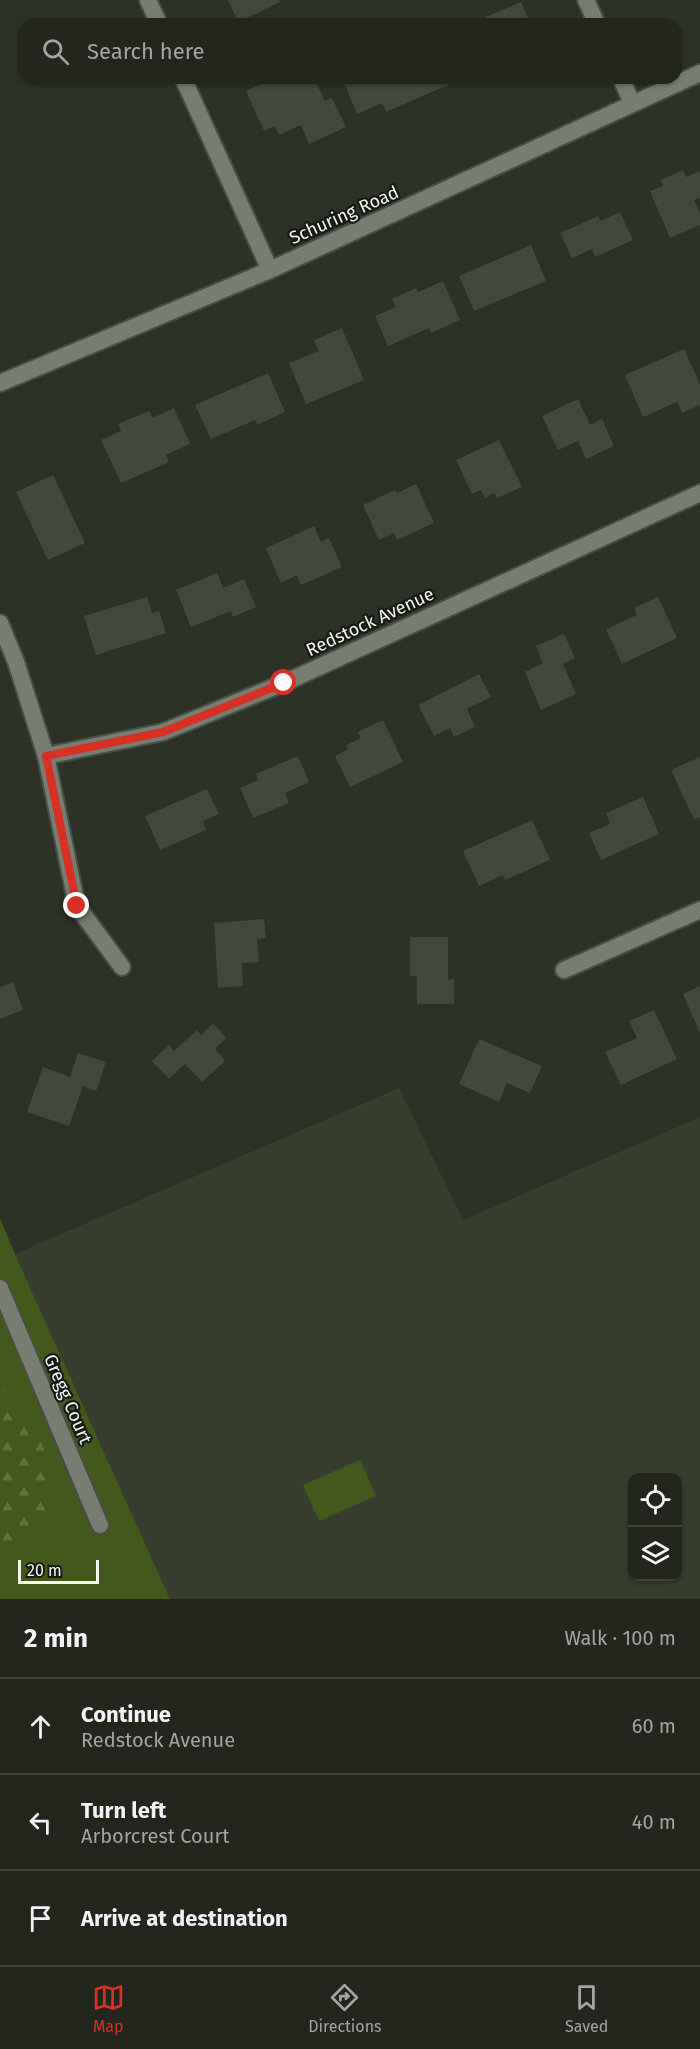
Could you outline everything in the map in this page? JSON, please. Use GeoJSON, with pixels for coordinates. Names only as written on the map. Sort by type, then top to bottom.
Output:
{"type":"FeatureCollection","features":[{"type":"Feature","properties":{"kind":"street"},"geometry":{"type":"LineString","coordinates":[[148,0],[156,18]]}},
{"type":"Feature","properties":{"kind":"street"},"geometry":{"type":"LineString","coordinates":[[586,0],[594,18]]}},
{"type":"Feature","properties":{"kind":"street","name":"Schuring Road"},"geometry":{"type":"LineString","coordinates":[[682,81],[700,73]]}},
{"type":"Feature","properties":{"kind":"street"},"geometry":{"type":"LineString","coordinates":[[186,84],[270,270]]}},
{"type":"Feature","properties":{"kind":"street"},"geometry":{"type":"LineString","coordinates":[[624,84],[632,103]]}},
{"type":"Feature","properties":{"kind":"street","name":"Schuring Road"},"geometry":{"type":"LineString","coordinates":[[0,383],[270,270],[675,84]]}},
{"type":"Feature","properties":{"kind":"street","name":"Redstock Avenue"},"geometry":{"type":"LineString","coordinates":[[46,756],[163,732],[284,683],[700,493]]}},
{"type":"Feature","properties":{"kind":"street"},"geometry":{"type":"LineString","coordinates":[[0,623],[16,662],[46,756],[77,906],[122,968]]}},
{"type":"Feature","properties":{"kind":"street"},"geometry":{"type":"LineString","coordinates":[[564,970],[700,910]]}},
{"type":"Feature","properties":{"kind":"street","name":"Gregg Court"},"geometry":{"type":"LineString","coordinates":[[0,1288],[100,1525]]}},
{"type":"Feature","properties":{"kind":"shaded area"},"geometry":{"type":"Polygon","coordinates":[[[399,1088],[463,1220],[700,1117],[700,1599],[170,1599],[15,1254],[399,1088]]]}},
{"type":"Feature","properties":{"kind":"green space"},"geometry":{"type":"Polygon","coordinates":[[[0,1218],[15,1254],[170,1599],[0,1599],[0,1218]]]}},
{"type":"Feature","properties":{"kind":"green space"},"geometry":{"type":"Polygon","coordinates":[[[0,1385],[24,1413],[42,1444],[51,1473],[48,1509],[36,1534],[0,1566],[0,1385]]]}},
{"type":"Feature","properties":{"kind":"green space"},"geometry":{"type":"Polygon","coordinates":[[[360,1460],[376,1496],[319,1521],[303,1485],[360,1460]]]}},
{"type":"Feature","properties":{"kind":"building"},"geometry":{"type":"Polygon","coordinates":[[[228,0],[279,0],[280,2],[246,18],[236,18],[228,0]]]}},
{"type":"Feature","properties":{"kind":"building"},"geometry":{"type":"Polygon","coordinates":[[[521,2],[528,18],[483,18],[521,2]]]}},
{"type":"Feature","properties":{"kind":"building"},"geometry":{"type":"Polygon","coordinates":[[[261,84],[317,84],[325,101],[332,98],[346,127],[309,144],[301,125],[279,135],[275,126],[264,131],[246,91],[261,84]]]}},
{"type":"Feature","properties":{"kind":"building"},"geometry":{"type":"Polygon","coordinates":[[[344,84],[448,85],[386,112],[382,103],[357,114],[344,84]]]}},
{"type":"Feature","properties":{"kind":"building"},"geometry":{"type":"Polygon","coordinates":[[[683,170],[686,177],[700,171],[700,198],[694,200],[700,214],[700,225],[670,238],[650,191],[663,186],[661,180],[683,170]]]}},
{"type":"Feature","properties":{"kind":"building"},"geometry":{"type":"Polygon","coordinates":[[[620,212],[633,240],[595,257],[592,249],[572,258],[560,233],[598,216],[601,221],[620,212]]]}},
{"type":"Feature","properties":{"kind":"building"},"geometry":{"type":"Polygon","coordinates":[[[531,245],[546,281],[474,311],[459,276],[531,245]]]}},
{"type":"Feature","properties":{"kind":"building"},"geometry":{"type":"Polygon","coordinates":[[[443,281],[460,320],[431,333],[429,328],[388,346],[375,316],[396,307],[392,299],[416,288],[418,292],[443,281]]]}},
{"type":"Feature","properties":{"kind":"building"},"geometry":{"type":"Polygon","coordinates":[[[342,328],[364,380],[306,404],[289,363],[319,351],[314,340],[342,328]]]}},
{"type":"Feature","properties":{"kind":"building"},"geometry":{"type":"Polygon","coordinates":[[[684,349],[700,384],[700,405],[682,413],[677,402],[643,417],[625,375],[684,349]]]}},
{"type":"Feature","properties":{"kind":"building"},"geometry":{"type":"Polygon","coordinates":[[[268,373],[285,412],[257,425],[255,420],[211,439],[195,405],[268,373]]]}},
{"type":"Feature","properties":{"kind":"building"},"geometry":{"type":"Polygon","coordinates":[[[578,399],[590,425],[602,419],[614,446],[586,459],[578,441],[558,450],[542,416],[578,399]]]}},
{"type":"Feature","properties":{"kind":"building"},"geometry":{"type":"Polygon","coordinates":[[[174,408],[190,444],[166,455],[169,462],[121,483],[101,440],[121,431],[118,424],[149,411],[152,418],[174,408]]]}},
{"type":"Feature","properties":{"kind":"building"},"geometry":{"type":"Polygon","coordinates":[[[499,440],[522,487],[497,498],[494,493],[485,498],[481,490],[472,494],[456,460],[499,440]]]}},
{"type":"Feature","properties":{"kind":"building"},"geometry":{"type":"Polygon","coordinates":[[[53,475],[85,543],[48,560],[16,492],[53,475]]]}},
{"type":"Feature","properties":{"kind":"building"},"geometry":{"type":"Polygon","coordinates":[[[416,484],[434,523],[397,540],[394,533],[379,540],[363,505],[395,490],[397,493],[416,484]]]}},
{"type":"Feature","properties":{"kind":"building"},"geometry":{"type":"Polygon","coordinates":[[[314,526],[321,542],[329,538],[342,567],[301,585],[297,575],[281,583],[266,548],[314,526]]]}},
{"type":"Feature","properties":{"kind":"building"},"geometry":{"type":"Polygon","coordinates":[[[217,573],[223,588],[244,579],[256,607],[233,617],[231,611],[191,627],[176,590],[217,573]]]}},
{"type":"Feature","properties":{"kind":"building"},"geometry":{"type":"Polygon","coordinates":[[[147,597],[152,613],[159,611],[166,633],[96,655],[84,616],[147,597]]]}},
{"type":"Feature","properties":{"kind":"building"},"geometry":{"type":"Polygon","coordinates":[[[658,597],[677,638],[622,664],[606,629],[637,615],[634,608],[658,597]]]}},
{"type":"Feature","properties":{"kind":"building"},"geometry":{"type":"Polygon","coordinates":[[[564,634],[575,658],[563,664],[576,694],[541,710],[525,672],[543,663],[536,646],[564,634]]]}},
{"type":"Feature","properties":{"kind":"building"},"geometry":{"type":"Polygon","coordinates":[[[479,674],[491,697],[467,709],[475,727],[454,737],[450,728],[434,736],[418,705],[479,674]]]}},
{"type":"Feature","properties":{"kind":"building"},"geometry":{"type":"Polygon","coordinates":[[[383,720],[403,762],[350,787],[335,756],[348,749],[346,745],[361,738],[358,732],[383,720]]]}},
{"type":"Feature","properties":{"kind":"building"},"geometry":{"type":"Polygon","coordinates":[[[298,756],[309,782],[285,793],[289,803],[253,818],[240,788],[258,780],[256,774],[298,756]]]}},
{"type":"Feature","properties":{"kind":"building"},"geometry":{"type":"Polygon","coordinates":[[[700,757],[700,817],[694,820],[671,770],[700,757]]]}},
{"type":"Feature","properties":{"kind":"building"},"geometry":{"type":"Polygon","coordinates":[[[207,789],[219,814],[203,821],[206,830],[160,850],[145,816],[207,789]]]}},
{"type":"Feature","properties":{"kind":"building"},"geometry":{"type":"Polygon","coordinates":[[[643,797],[659,834],[601,860],[589,833],[610,824],[606,813],[643,797]]]}},
{"type":"Feature","properties":{"kind":"building"},"geometry":{"type":"Polygon","coordinates":[[[532,820],[550,860],[505,880],[503,875],[479,886],[463,851],[532,820]]]}},
{"type":"Feature","properties":{"kind":"building"},"geometry":{"type":"Polygon","coordinates":[[[264,919],[266,938],[257,939],[259,962],[242,963],[243,986],[218,988],[214,923],[264,919]]]}},
{"type":"Feature","properties":{"kind":"building"},"geometry":{"type":"Polygon","coordinates":[[[410,937],[448,937],[448,980],[454,979],[454,1004],[417,1004],[417,976],[410,976],[410,937]]]}},
{"type":"Feature","properties":{"kind":"building"},"geometry":{"type":"Polygon","coordinates":[[[13,982],[23,1010],[0,1019],[0,987],[13,982]]]}},
{"type":"Feature","properties":{"kind":"building"},"geometry":{"type":"Polygon","coordinates":[[[700,986],[700,1033],[683,994],[700,986]]]}},
{"type":"Feature","properties":{"kind":"building"},"geometry":{"type":"Polygon","coordinates":[[[654,1010],[677,1059],[621,1085],[605,1052],[637,1038],[629,1021],[654,1010]]]}},
{"type":"Feature","properties":{"kind":"building"},"geometry":{"type":"Polygon","coordinates":[[[213,1023],[226,1038],[215,1049],[225,1061],[202,1082],[185,1064],[169,1079],[152,1061],[169,1045],[174,1051],[197,1030],[201,1035],[213,1023]]]}},
{"type":"Feature","properties":{"kind":"building"},"geometry":{"type":"Polygon","coordinates":[[[479,1039],[542,1066],[530,1093],[507,1083],[499,1102],[459,1084],[479,1039]]]}},
{"type":"Feature","properties":{"kind":"building"},"geometry":{"type":"Polygon","coordinates":[[[78,1053],[106,1062],[96,1091],[83,1086],[69,1126],[27,1112],[43,1067],[70,1077],[78,1053]]]}},
{"type":"Feature","properties":{"kind":"route"},"geometry":{"type":"LineString","coordinates":[[77,906],[46,756],[163,732],[284,683]]}}]}
